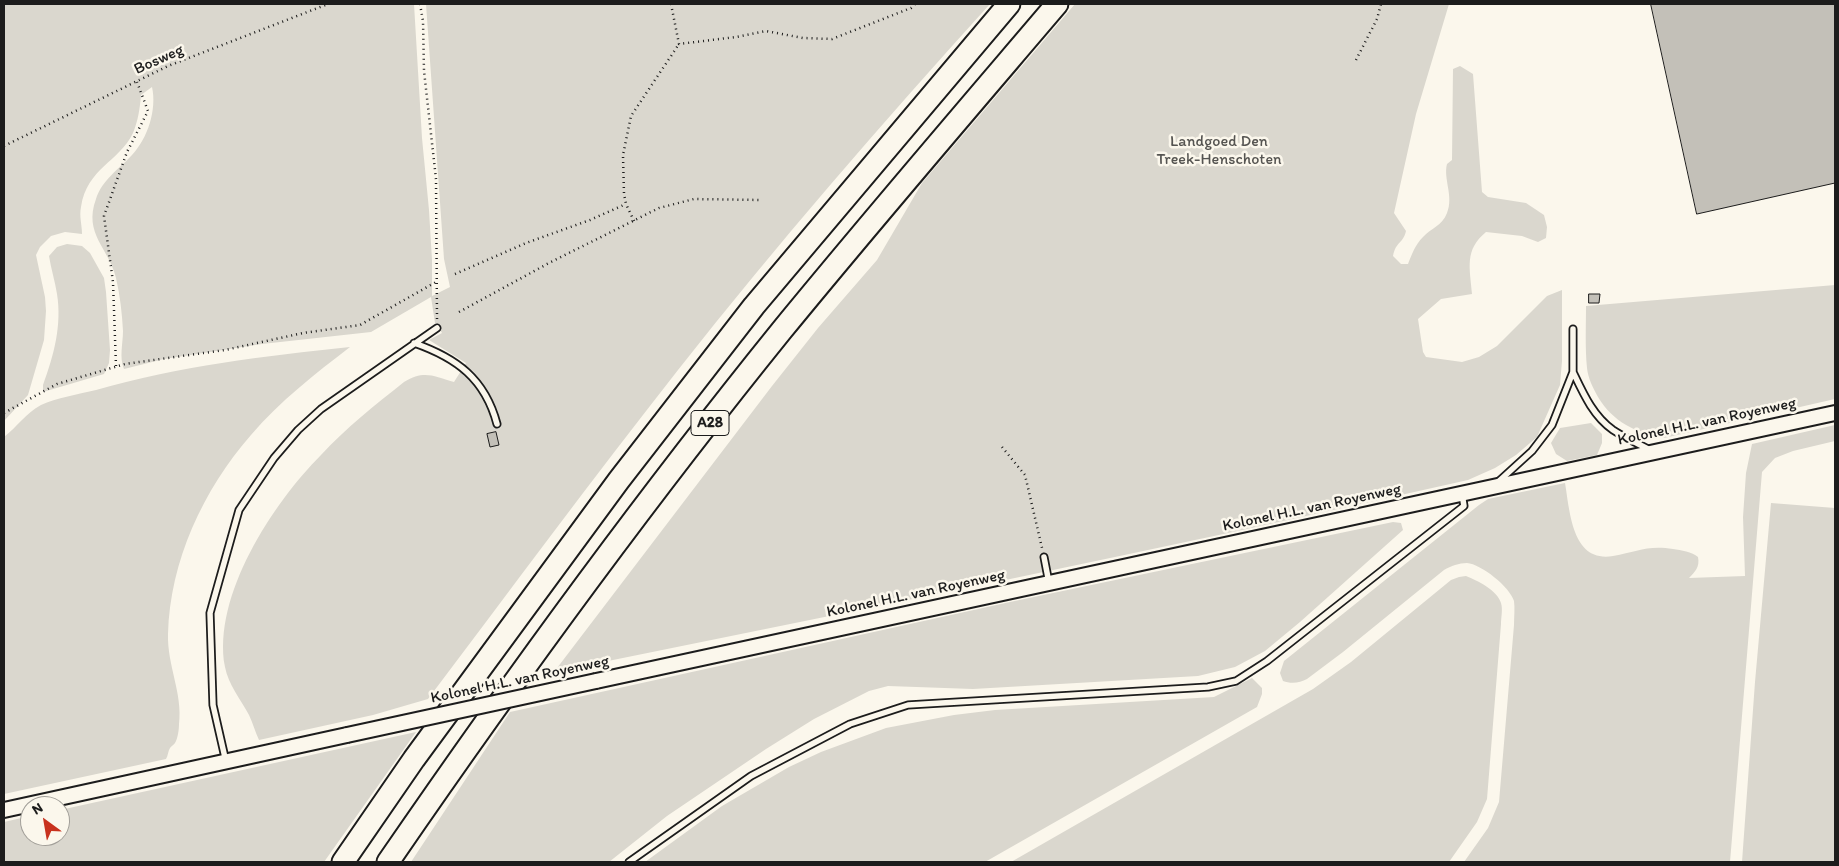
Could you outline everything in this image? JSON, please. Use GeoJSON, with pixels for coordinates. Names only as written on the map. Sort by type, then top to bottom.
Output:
{"type":"FeatureCollection","features":[{"type":"Feature","properties":{"kind":"highway","name":"A28"},"geometry":{"type":"LineString","coordinates":[[343,862],[414,759],[625,473],[754,306],[1009,4]]}},
{"type":"Feature","properties":{"kind":"highway","name":"A28"},"geometry":{"type":"LineString","coordinates":[[388,862],[540,646],[645,505],[782,330],[925,158],[1057,4]]}},
{"type":"Feature","properties":{"kind":"street","name":"Kolonel H.L. van Royenweg"},"geometry":{"type":"LineString","coordinates":[[4,810],[1835,413]]}},
{"type":"Feature","properties":{"kind":"lane"},"geometry":{"type":"LineString","coordinates":[[226,762],[213,705],[210,613],[224,559],[240,510],[274,458],[298,430],[321,409],[414,342],[437,328]]}},
{"type":"Feature","properties":{"kind":"lane"},"geometry":{"type":"LineString","coordinates":[[1493,487],[1532,451],[1543,438],[1559,409],[1573,372],[1573,330]]}},
{"type":"Feature","properties":{"kind":"lane"},"geometry":{"type":"LineString","coordinates":[[414,342],[443,354],[477,381],[492,406],[497,424]]}},
{"type":"Feature","properties":{"kind":"lane"},"geometry":{"type":"LineString","coordinates":[[1573,372],[1588,403],[1605,423],[1613,430],[1654,452]]}},
{"type":"Feature","properties":{"kind":"lane"},"geometry":{"type":"LineString","coordinates":[[629,862],[751,776],[850,724],[908,705],[1208,687],[1236,681],[1267,661],[1464,506],[1462,494]]}},
{"type":"Feature","properties":{"kind":"lane"},"geometry":{"type":"LineString","coordinates":[[1044,557],[1049,583]]}},
{"type":"Feature","properties":{"kind":"path","name":"Bosweg"},"geometry":{"type":"LineString","coordinates":[[4,146],[168,66],[328,4]]}},
{"type":"Feature","properties":{"kind":"path"},"geometry":{"type":"LineString","coordinates":[[420,4],[423,21],[424,71],[436,179],[437,328]]}},
{"type":"Feature","properties":{"kind":"path"},"geometry":{"type":"LineString","coordinates":[[634,220],[626,204],[623,155],[631,116],[679,44],[671,4]]}},
{"type":"Feature","properties":{"kind":"path"},"geometry":{"type":"LineString","coordinates":[[679,44],[736,37],[766,31],[803,38],[832,39],[911,8],[915,4]]}},
{"type":"Feature","properties":{"kind":"path"},"geometry":{"type":"LineString","coordinates":[[1356,60],[1377,19],[1381,4]]}},
{"type":"Feature","properties":{"kind":"path"},"geometry":{"type":"LineString","coordinates":[[116,366],[114,282],[104,216],[127,152],[148,111],[137,82]]}},
{"type":"Feature","properties":{"kind":"path"},"geometry":{"type":"LineString","coordinates":[[459,312],[549,263],[659,208],[694,199],[761,200]]}},
{"type":"Feature","properties":{"kind":"path"},"geometry":{"type":"LineString","coordinates":[[455,274],[526,243],[590,220],[626,204]]}},
{"type":"Feature","properties":{"kind":"path"},"geometry":{"type":"LineString","coordinates":[[4,413],[57,384],[116,366],[226,350],[303,333],[360,325],[436,282]]}},
{"type":"Feature","properties":{"kind":"path"},"geometry":{"type":"LineString","coordinates":[[1002,446],[1026,475],[1044,557]]}},
{"type":"Feature","properties":{"kind":"green space"},"geometry":{"type":"Polygon","coordinates":[[[4,4],[414,4],[422,138],[429,210],[432,296],[450,287],[444,259],[426,4],[990,4],[831,184],[753,276],[678,370],[428,699],[373,715],[259,740],[249,715],[232,686],[227,673],[223,639],[228,611],[237,581],[250,552],[284,498],[303,475],[351,426],[411,378],[429,375],[454,382],[466,363],[429,340],[442,333],[435,323],[431,297],[371,332],[262,344],[164,359],[124,369],[121,355],[123,324],[116,278],[113,267],[98,240],[93,222],[93,211],[102,186],[138,148],[147,132],[153,105],[152,87],[141,95],[136,124],[127,143],[96,174],[84,194],[80,210],[82,234],[65,232],[51,236],[40,247],[36,255],[45,297],[44,340],[28,395],[4,421],[4,4]]]}},
{"type":"Feature","properties":{"kind":"green space","name":"Landgoed Den Treek-Henschoten"},"geometry":{"type":"Polygon","coordinates":[[[1075,4],[1449,4],[1416,114],[1394,213],[1406,231],[1393,256],[1401,264],[1408,264],[1420,240],[1442,221],[1447,213],[1449,194],[1446,170],[1447,164],[1452,160],[1453,69],[1460,66],[1473,74],[1482,192],[1488,197],[1526,203],[1544,215],[1547,227],[1546,238],[1538,242],[1522,236],[1486,232],[1474,246],[1471,253],[1472,294],[1441,299],[1418,319],[1423,352],[1426,357],[1462,362],[1479,357],[1497,346],[1547,296],[1562,290],[1560,385],[1537,437],[1516,455],[1495,468],[1468,480],[1126,555],[554,672],[772,386],[818,328],[877,260],[922,183],[1075,4]]]}},
{"type":"Feature","properties":{"kind":"green space"},"geometry":{"type":"Polygon","coordinates":[[[67,244],[82,246],[90,253],[104,278],[110,350],[109,363],[104,374],[43,392],[43,385],[51,362],[58,329],[57,294],[49,256],[57,247],[67,244]]]}},
{"type":"Feature","properties":{"kind":"green space"},"geometry":{"type":"Polygon","coordinates":[[[1835,285],[1835,399],[1664,438],[1644,433],[1618,420],[1604,406],[1591,383],[1586,360],[1586,306],[1835,285]]]}},
{"type":"Feature","properties":{"kind":"green space"},"geometry":{"type":"Polygon","coordinates":[[[350,347],[286,399],[251,435],[218,479],[192,528],[182,553],[170,607],[168,646],[180,713],[177,739],[175,744],[169,749],[166,759],[4,794],[4,437],[36,408],[61,398],[190,368],[254,358],[350,347]]]}},
{"type":"Feature","properties":{"kind":"green space"},"geometry":{"type":"Polygon","coordinates":[[[1591,423],[1602,434],[1602,443],[1597,455],[1567,461],[1556,454],[1551,443],[1560,428],[1591,423]]]}},
{"type":"Feature","properties":{"kind":"green space"},"geometry":{"type":"Polygon","coordinates":[[[1835,425],[1835,441],[1793,451],[1775,458],[1762,472],[1730,862],[1464,862],[1488,828],[1499,802],[1514,625],[1514,601],[1507,589],[1494,577],[1473,564],[1461,564],[1444,570],[1307,679],[1295,683],[1283,681],[1280,673],[1284,661],[1488,499],[1565,483],[1575,533],[1581,544],[1589,552],[1599,556],[1613,556],[1649,548],[1676,549],[1698,557],[1698,566],[1689,578],[1745,576],[1743,517],[1746,473],[1752,444],[1835,425]]]}},
{"type":"Feature","properties":{"kind":"green space"},"geometry":{"type":"Polygon","coordinates":[[[1771,503],[1835,508],[1835,862],[1742,862],[1755,682],[1771,503]]]}},
{"type":"Feature","properties":{"kind":"green space"},"geometry":{"type":"Polygon","coordinates":[[[1393,522],[1401,523],[1403,530],[1265,651],[1235,667],[1198,676],[973,689],[888,686],[869,691],[814,719],[766,749],[667,816],[609,862],[411,862],[510,712],[1010,602],[1393,522]]]}},
{"type":"Feature","properties":{"kind":"green space"},"geometry":{"type":"Polygon","coordinates":[[[1466,576],[1481,583],[1496,594],[1501,603],[1502,614],[1487,799],[1477,822],[1449,862],[1011,862],[1313,689],[1351,662],[1451,580],[1466,576]]]}},
{"type":"Feature","properties":{"kind":"green space"},"geometry":{"type":"Polygon","coordinates":[[[1252,678],[1262,688],[1262,694],[1257,707],[985,862],[645,862],[722,806],[789,767],[821,752],[886,728],[954,715],[995,710],[1214,697],[1252,678]]]}},
{"type":"Feature","properties":{"kind":"green space"},"geometry":{"type":"Polygon","coordinates":[[[416,732],[324,862],[4,862],[4,822],[20,818],[20,846],[70,846],[70,808],[416,732]]]}},
{"type":"Feature","properties":{"kind":"building"},"geometry":{"type":"Polygon","coordinates":[[[1651,4],[1835,4],[1835,183],[1697,214],[1651,4]]]}},
{"type":"Feature","properties":{"kind":"building"},"geometry":{"type":"Polygon","coordinates":[[[1589,294],[1600,294],[1599,303],[1589,303],[1589,294]]]}},
{"type":"Feature","properties":{"kind":"building"},"geometry":{"type":"Polygon","coordinates":[[[496,432],[499,445],[490,447],[487,434],[496,432]]]}}]}
